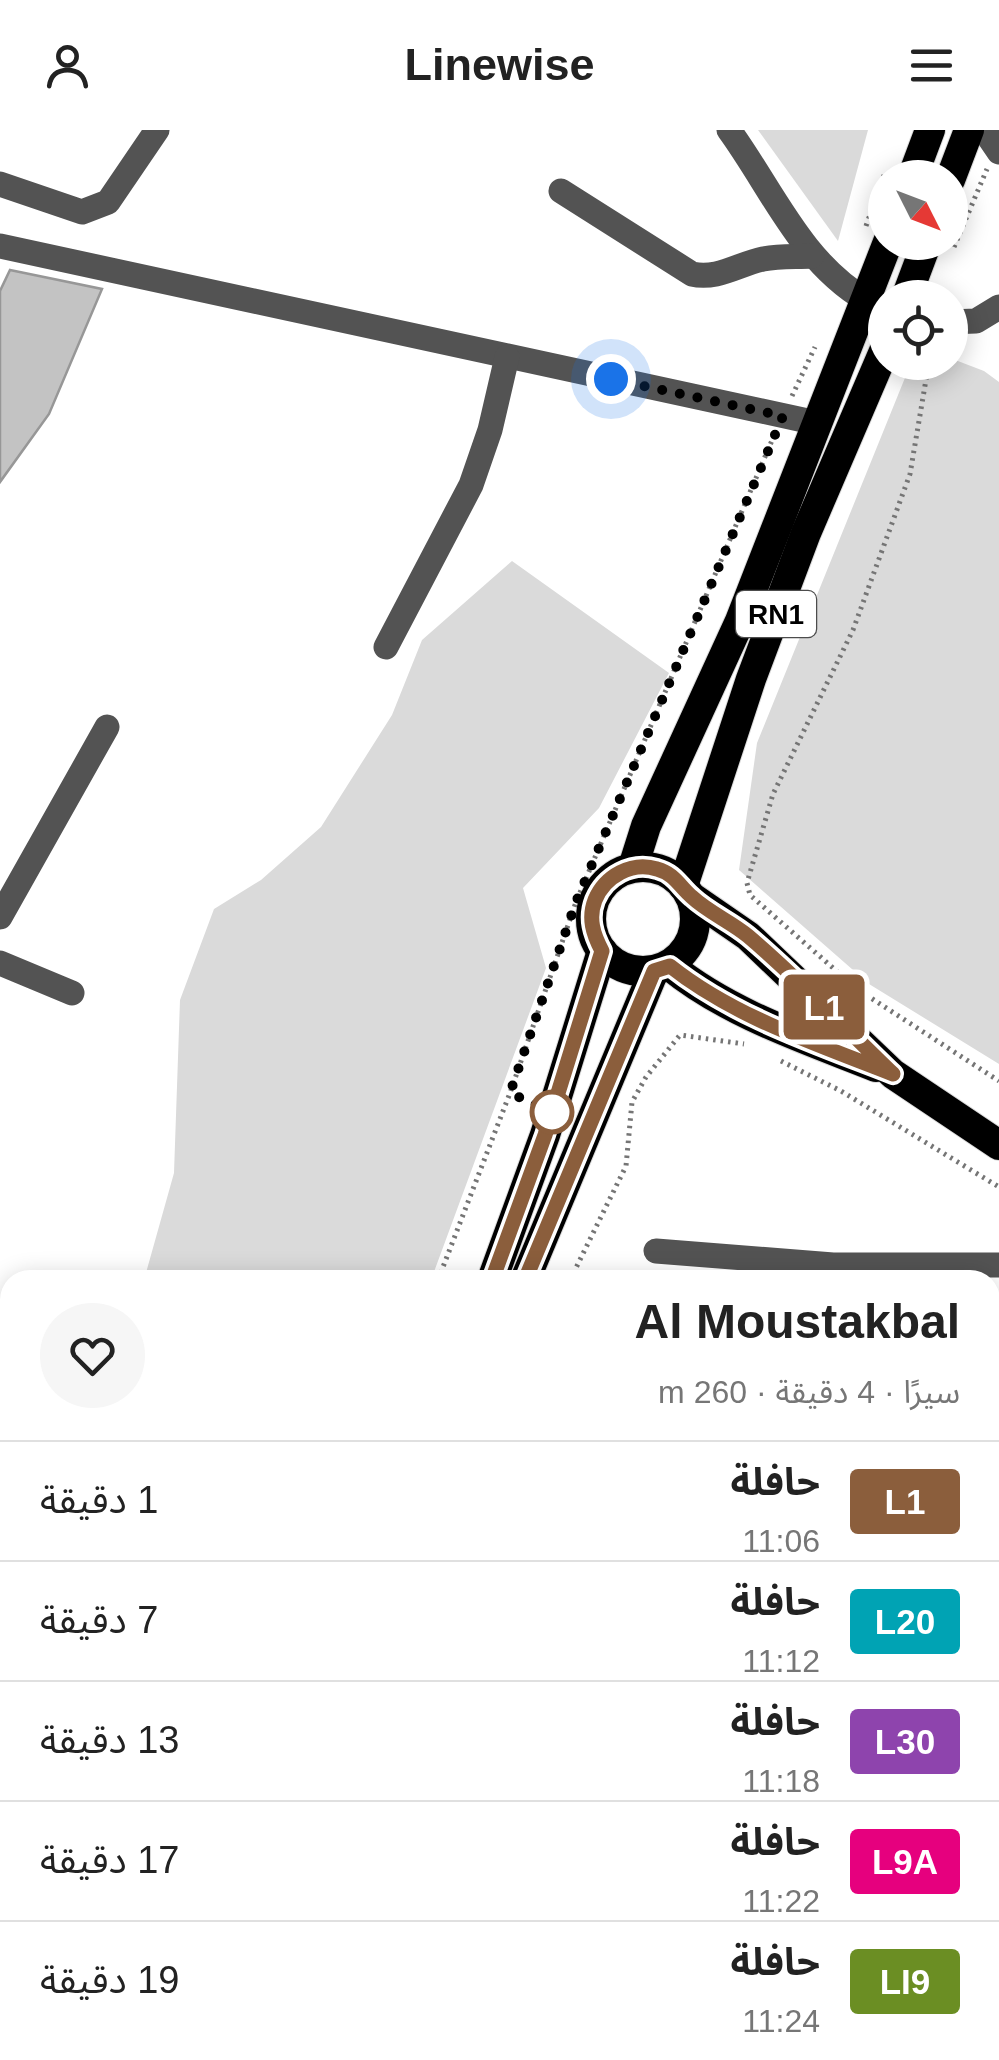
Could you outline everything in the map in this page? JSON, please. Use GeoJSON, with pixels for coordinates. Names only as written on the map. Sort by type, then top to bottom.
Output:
{"type":"FeatureCollection","features":[{"type":"Feature","properties":{"kind":"highway"},"geometry":{"type":"LineString","coordinates":[[908,160],[930,130]]}},
{"type":"Feature","properties":{"kind":"highway"},"geometry":{"type":"LineString","coordinates":[[958,160],[969,130]]}},
{"type":"Feature","properties":{"kind":"highway","name":"RN1"},"geometry":{"type":"LineString","coordinates":[[633,868],[646,826],[740,621],[818,423],[866,300],[872,260]]}},
{"type":"Feature","properties":{"kind":"highway","name":"RN1"},"geometry":{"type":"LineString","coordinates":[[529,1270],[662,968],[688,946],[694,933],[696,919],[687,891],[750,679],[806,533],[872,380]]}},
{"type":"Feature","properties":{"kind":"highway"},"geometry":{"type":"LineString","coordinates":[[893,1074],[762,1020],[662,968],[637,971],[618,964],[594,938],[592,908],[606,882],[633,868],[653,867],[672,874],[687,891],[748,936],[893,1074],[999,1145]]}},
{"type":"Feature","properties":{"kind":"highway"},"geometry":{"type":"LineString","coordinates":[[496,1270],[545,1135],[602,951]]}},
{"type":"Feature","properties":{"kind":"street"},"geometry":{"type":"LineString","coordinates":[[0,184],[82,212],[108,202],[157,130]]}},
{"type":"Feature","properties":{"kind":"street"},"geometry":{"type":"LineString","coordinates":[[729,130],[812,256],[844,287],[866,300]]}},
{"type":"Feature","properties":{"kind":"street"},"geometry":{"type":"LineString","coordinates":[[561,191],[692,274],[701,276],[762,260],[812,256]]}},
{"type":"Feature","properties":{"kind":"street"},"geometry":{"type":"LineString","coordinates":[[0,246],[818,423]]}},
{"type":"Feature","properties":{"kind":"street"},"geometry":{"type":"LineString","coordinates":[[968,322],[999,307]]}},
{"type":"Feature","properties":{"kind":"street"},"geometry":{"type":"LineString","coordinates":[[386,647],[471,486],[508,357]]}},
{"type":"Feature","properties":{"kind":"street"},"geometry":{"type":"LineString","coordinates":[[0,917],[108,727]]}},
{"type":"Feature","properties":{"kind":"street"},"geometry":{"type":"LineString","coordinates":[[0,963],[72,993]]}},
{"type":"Feature","properties":{"kind":"street"},"geometry":{"type":"LineString","coordinates":[[656,1251],[807,1270]]}},
{"type":"Feature","properties":{"kind":"street"},"geometry":{"type":"LineString","coordinates":[[894,1270],[999,1265]]}},
{"type":"Feature","properties":{"kind":"path"},"geometry":{"type":"LineString","coordinates":[[968,192],[993,144]]}},
{"type":"Feature","properties":{"kind":"path"},"geometry":{"type":"LineString","coordinates":[[442,1270],[510,1093],[576,902],[821,335]]}},
{"type":"Feature","properties":{"kind":"path"},"geometry":{"type":"LineString","coordinates":[[925,380],[910,474],[853,630],[773,794],[747,883],[750,895],[856,989],[999,1080]]}},
{"type":"Feature","properties":{"kind":"path"},"geometry":{"type":"LineString","coordinates":[[575,1270],[626,1166],[632,1102],[646,1077],[680,1035],[747,1044]]}},
{"type":"Feature","properties":{"kind":"path"},"geometry":{"type":"LineString","coordinates":[[778,1060],[842,1091],[999,1187]]}},
{"type":"Feature","properties":{"kind":"shaded area"},"geometry":{"type":"Polygon","coordinates":[[[758,130],[868,130],[838,241],[758,130]]]}},
{"type":"Feature","properties":{"kind":"shaded area"},"geometry":{"type":"Polygon","coordinates":[[[968,365],[984,371],[999,382],[999,1064],[869,984],[739,870],[757,743],[904,380],[968,380],[968,365]]]}},
{"type":"Feature","properties":{"kind":"shaded area"},"geometry":{"type":"Polygon","coordinates":[[[512,561],[669,673],[599,808],[523,888],[546,968],[435,1270],[147,1270],[174,1173],[180,1000],[214,909],[261,880],[321,827],[392,715],[422,640],[512,561]]]}},
{"type":"Feature","properties":{"kind":"building"},"geometry":{"type":"Polygon","coordinates":[[[10,270],[102,289],[49,414],[0,482],[0,291],[10,270]]]}},
{"type":"Feature","properties":{"kind":"bus line","name":"L1"},"geometry":{"type":"LineString","coordinates":[[496,1270],[545,1135],[602,951],[594,938],[592,908],[606,882],[619,873],[653,867],[672,874],[690,896],[748,936],[893,1074],[778,1028],[696,987],[670,966],[654,971],[529,1270]]}},
{"type":"Feature","properties":{"kind":"route"},"geometry":{"type":"LineString","coordinates":[[552,1112],[510,1093],[576,902],[783,416],[611,379]]}}]}
